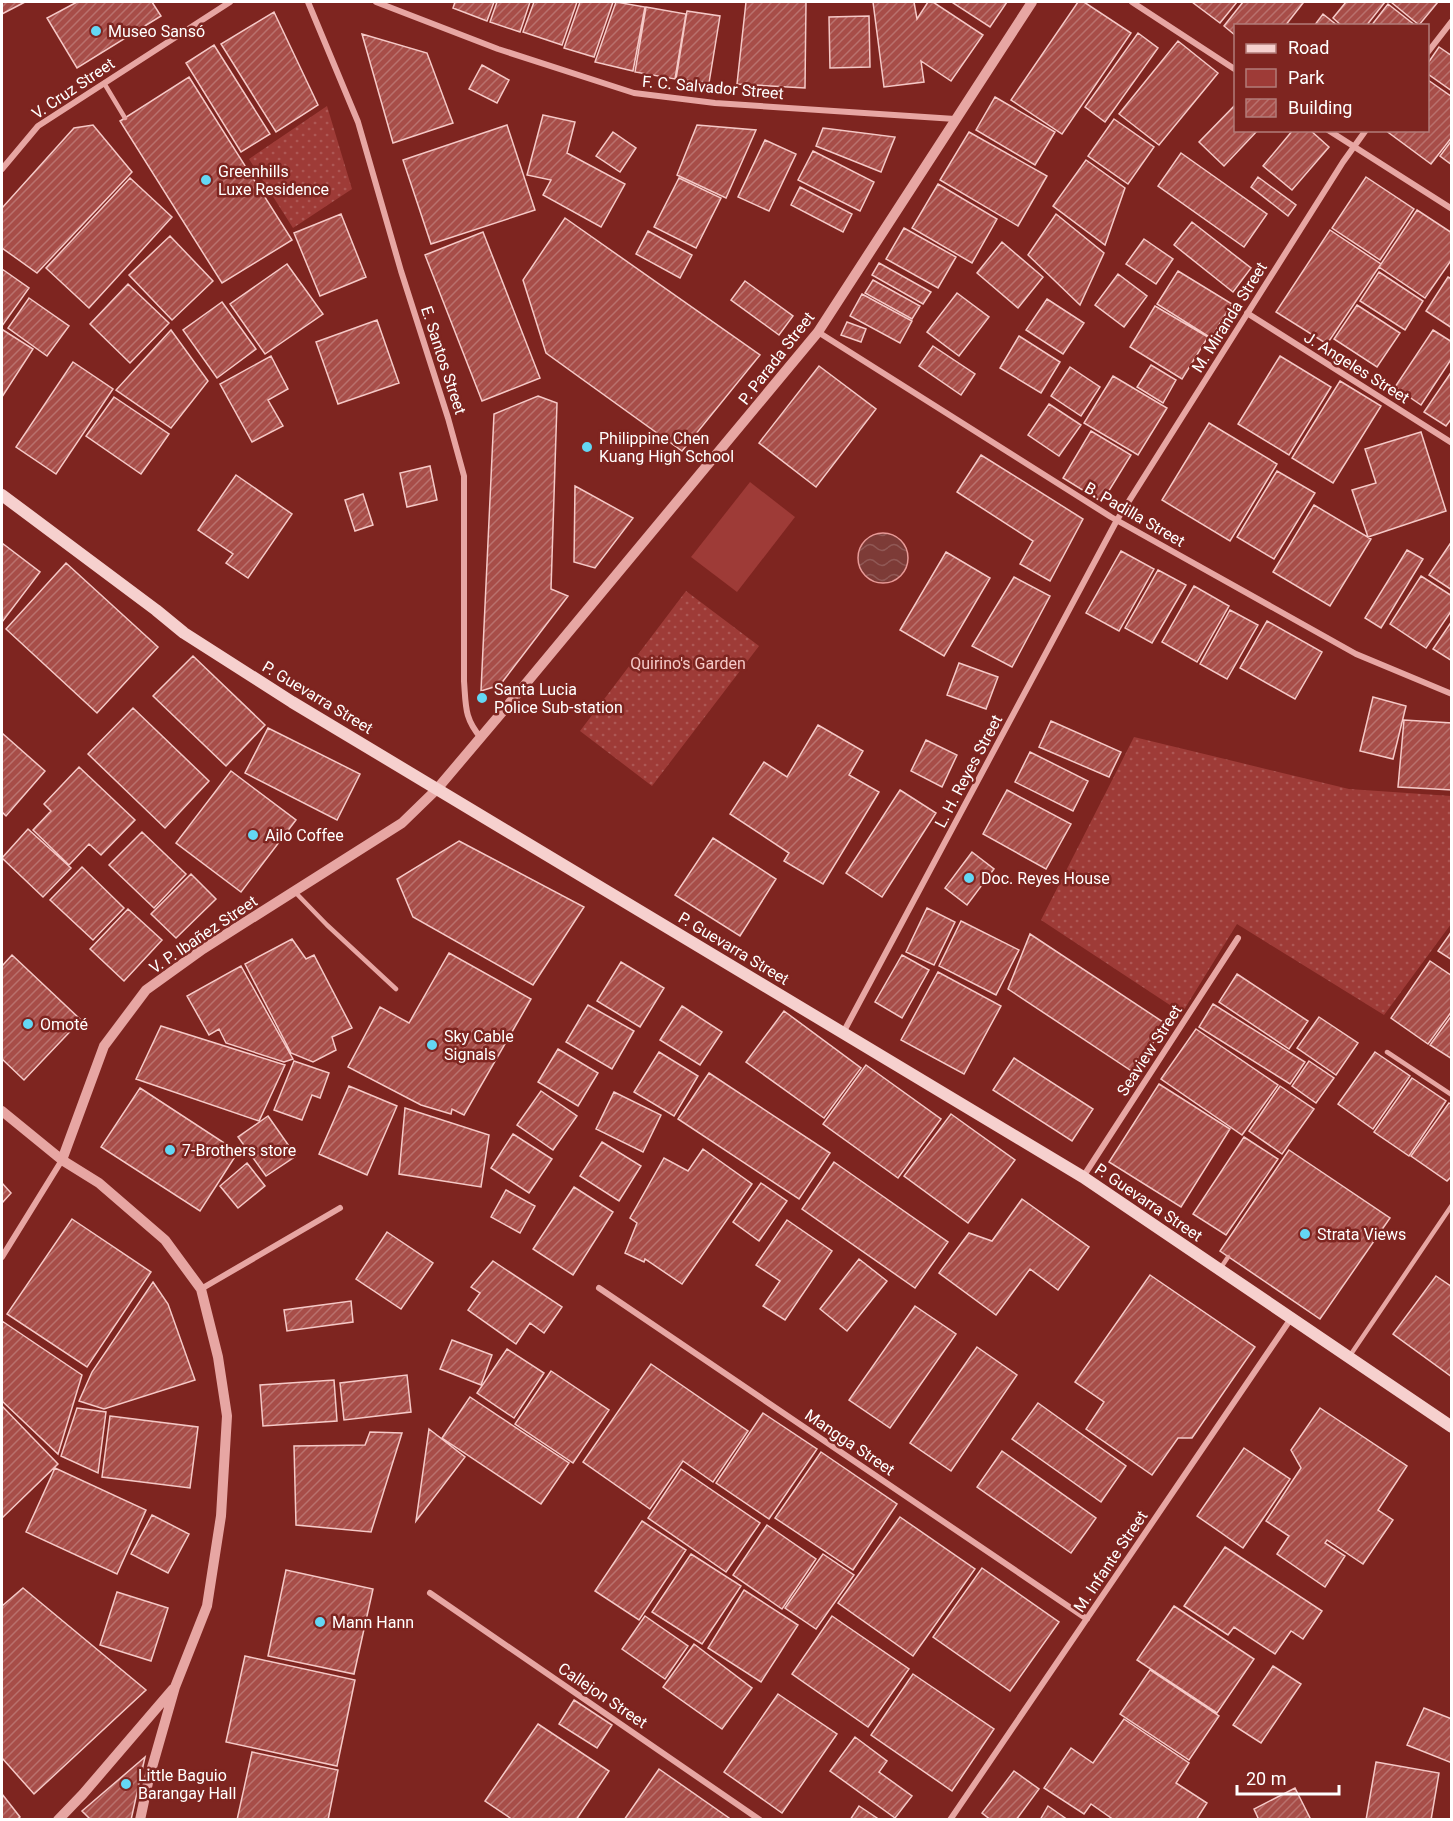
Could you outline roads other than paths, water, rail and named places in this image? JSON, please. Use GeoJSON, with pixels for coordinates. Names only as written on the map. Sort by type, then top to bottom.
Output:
{"type":"FeatureCollection","features":[{"type":"Feature","properties":{"kind":"main road","name":"P. Guevarra Street"},"geometry":{"type":"LineString","coordinates":[[2,495],[184,633],[292,702],[1083,1177],[1452,1427]]}},
{"type":"Feature","properties":{"kind":"street","name":"V. Cruz Street"},"geometry":{"type":"LineString","coordinates":[[2,169],[38,126],[230,2]]}},
{"type":"Feature","properties":{"kind":"street","name":"E. Santos Street"},"geometry":{"type":"LineString","coordinates":[[308,2],[357,122],[464,476],[464,681],[470,725],[480,738]]}},
{"type":"Feature","properties":{"kind":"street","name":"F. C. Salvador Street"},"geometry":{"type":"LineString","coordinates":[[376,2],[498,49],[634,93],[715,103],[955,119]]}},
{"type":"Feature","properties":{"kind":"street","name":"P. Parada Street"},"geometry":{"type":"LineString","coordinates":[[437,789],[818,332],[1032,2]]}},
{"type":"Feature","properties":{"kind":"street"},"geometry":{"type":"LineString","coordinates":[[1132,2],[1234,69]]}},
{"type":"Feature","properties":{"kind":"street"},"geometry":{"type":"LineString","coordinates":[[1429,51],[1452,21]]}},
{"type":"Feature","properties":{"kind":"street"},"geometry":{"type":"LineString","coordinates":[[1331,132],[1452,209]]}},
{"type":"Feature","properties":{"kind":"street","name":"M. Miranda Street"},"geometry":{"type":"LineString","coordinates":[[1118,520],[1364,132]]}},
{"type":"Feature","properties":{"kind":"street","name":"J. Angeles Street"},"geometry":{"type":"LineString","coordinates":[[1248,314],[1452,443]]}},
{"type":"Feature","properties":{"kind":"street","name":"B. Padilla Street"},"geometry":{"type":"LineString","coordinates":[[818,332],[1118,520],[1356,654],[1452,694]]}},
{"type":"Feature","properties":{"kind":"street","name":"L. H. Reyes Street"},"geometry":{"type":"LineString","coordinates":[[843,1034],[1118,520]]}},
{"type":"Feature","properties":{"kind":"street","name":"V. P. Ibañez Street"},"geometry":{"type":"LineString","coordinates":[[2,1257],[62,1160],[104,1046],[146,990],[203,949],[402,823],[437,789]]}},
{"type":"Feature","properties":{"kind":"street","name":"Seaview Street"},"geometry":{"type":"LineString","coordinates":[[1083,1177],[1238,938]]}},
{"type":"Feature","properties":{"kind":"street"},"geometry":{"type":"LineString","coordinates":[[2,1111],[62,1160],[99,1183],[165,1240],[201,1289],[218,1358],[226,1416],[221,1516],[207,1606],[175,1687],[149,1778],[140,1820]]}},
{"type":"Feature","properties":{"kind":"street"},"geometry":{"type":"LineString","coordinates":[[201,1289],[340,1208]]}},
{"type":"Feature","properties":{"kind":"street","name":"Mangga Street"},"geometry":{"type":"LineString","coordinates":[[599,1288],[1087,1619]]}},
{"type":"Feature","properties":{"kind":"street","name":"M. Infante Street"},"geometry":{"type":"LineString","coordinates":[[950,1820],[1292,1317]]}},
{"type":"Feature","properties":{"kind":"street","name":"Callejon Street"},"geometry":{"type":"LineString","coordinates":[[430,1593],[760,1820]]}},
{"type":"Feature","properties":{"kind":"street"},"geometry":{"type":"LineString","coordinates":[[58,1819],[83,1794],[175,1687]]}},
{"type":"Feature","properties":{"kind":"lane"},"geometry":{"type":"LineString","coordinates":[[104,83],[125,118]]}},
{"type":"Feature","properties":{"kind":"lane"},"geometry":{"type":"LineString","coordinates":[[295,892],[396,989]]}},
{"type":"Feature","properties":{"kind":"lane"},"geometry":{"type":"LineString","coordinates":[[1386,1052],[1452,1095]]}},
{"type":"Feature","properties":{"kind":"lane"},"geometry":{"type":"LineString","coordinates":[[1348,1358],[1452,1205]]}},
{"type":"Feature","properties":{"kind":"lane"},"geometry":{"type":"LineString","coordinates":[[1220,1269],[1228,1257]]}},
{"type":"Feature","properties":{"kind":"water"},"geometry":{"type":"Polygon","coordinates":[[[878,533],[888,533],[901,540],[908,553],[908,563],[901,576],[888,583],[878,583],[869,579],[862,572],[858,563],[858,553],[862,544],[869,537],[878,533]]]}},
{"type":"Feature","properties":{"kind":"place","name":"Museo Sansó"},"geometry":{"type":"Point","coordinates":[96,31]}},
{"type":"Feature","properties":{"kind":"place","name":"Greenhills Luxe Residence"},"geometry":{"type":"Point","coordinates":[206,180]}},
{"type":"Feature","properties":{"kind":"place","name":"Philippine Chen Kuang High School"},"geometry":{"type":"Point","coordinates":[587,447]}},
{"type":"Feature","properties":{"kind":"place","name":"Santa Lucia Police Sub-station"},"geometry":{"type":"Point","coordinates":[482,698]}},
{"type":"Feature","properties":{"kind":"place","name":"Ailo Coffee"},"geometry":{"type":"Point","coordinates":[253,835]}},
{"type":"Feature","properties":{"kind":"place","name":"Doc. Reyes House"},"geometry":{"type":"Point","coordinates":[969,878]}},
{"type":"Feature","properties":{"kind":"place","name":"Omoté"},"geometry":{"type":"Point","coordinates":[28,1024]}},
{"type":"Feature","properties":{"kind":"place","name":"Sky Cable Signals"},"geometry":{"type":"Point","coordinates":[432,1045]}},
{"type":"Feature","properties":{"kind":"place","name":"7-Brothers store"},"geometry":{"type":"Point","coordinates":[170,1150]}},
{"type":"Feature","properties":{"kind":"place","name":"Strata Views"},"geometry":{"type":"Point","coordinates":[1305,1234]}},
{"type":"Feature","properties":{"kind":"place","name":"Mann Hann"},"geometry":{"type":"Point","coordinates":[320,1622]}},
{"type":"Feature","properties":{"kind":"place","name":"Little Baguio Barangay Hall"},"geometry":{"type":"Point","coordinates":[126,1784]}},
{"type":"Feature","properties":{"kind":"park label","name":"Quirino's Garden"},"geometry":{"type":"Point","coordinates":[688,663]}}]}
